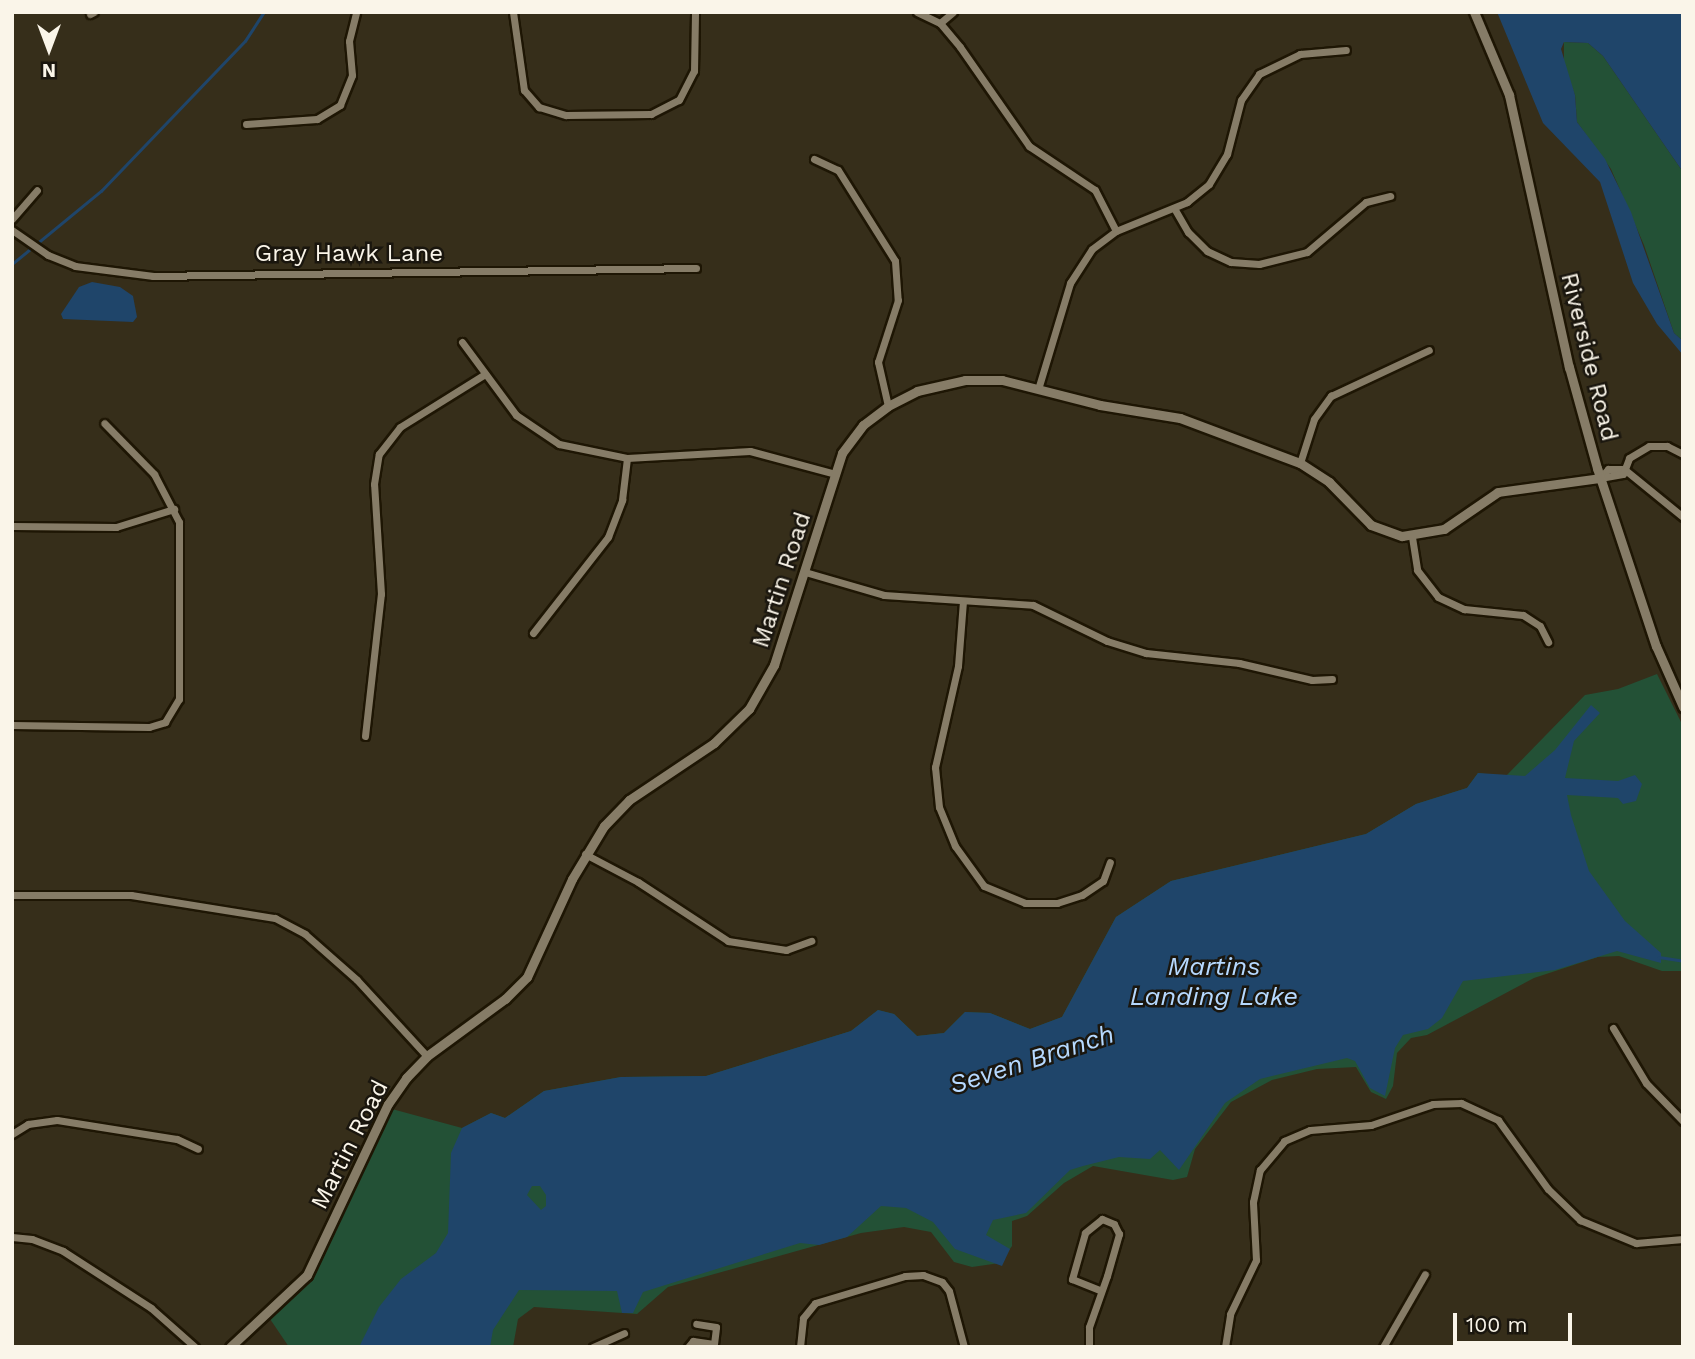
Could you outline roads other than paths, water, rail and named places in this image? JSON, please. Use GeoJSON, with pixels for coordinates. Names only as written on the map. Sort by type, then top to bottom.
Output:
{"type":"FeatureCollection","features":[{"type":"Feature","properties":{"kind":"street"},"geometry":{"type":"LineString","coordinates":[[246,124],[317,119],[340,105],[352,75],[349,41],[356,12]]}},
{"type":"Feature","properties":{"kind":"street"},"geometry":{"type":"LineString","coordinates":[[513,12],[524,90],[539,107],[566,115],[651,114],[679,100],[694,71],[695,12]]}},
{"type":"Feature","properties":{"kind":"street"},"geometry":{"type":"LineString","coordinates":[[917,12],[940,23],[1019,135],[1095,190],[1116,231]]}},
{"type":"Feature","properties":{"kind":"street"},"geometry":{"type":"LineString","coordinates":[[940,23],[953,12]]}},
{"type":"Feature","properties":{"kind":"street","name":"Riverside Road"},"geometry":{"type":"LineString","coordinates":[[1474,12],[1509,95],[1569,367],[1600,478],[1656,646],[1683,707]]}},
{"type":"Feature","properties":{"kind":"street"},"geometry":{"type":"LineString","coordinates":[[1039,386],[1075,272],[1092,249],[1116,231],[1174,208],[1199,193],[1218,172],[1241,100],[1259,74],[1300,54],[1346,50]]}},
{"type":"Feature","properties":{"kind":"street"},"geometry":{"type":"LineString","coordinates":[[814,159],[838,170],[895,261],[898,300],[878,362],[888,406]]}},
{"type":"Feature","properties":{"kind":"street"},"geometry":{"type":"LineString","coordinates":[[12,219],[37,190]]}},
{"type":"Feature","properties":{"kind":"street"},"geometry":{"type":"LineString","coordinates":[[1174,208],[1188,232],[1207,251],[1231,262],[1259,264],[1307,252],[1366,202],[1390,196]]}},
{"type":"Feature","properties":{"kind":"street","name":"Gray Hawk Lane"},"geometry":{"type":"LineString","coordinates":[[12,230],[48,255],[75,266],[153,276],[696,268]]}},
{"type":"Feature","properties":{"kind":"street"},"geometry":{"type":"LineString","coordinates":[[462,342],[516,415],[541,436],[559,444],[627,458],[750,451],[836,474]]}},
{"type":"Feature","properties":{"kind":"street"},"geometry":{"type":"LineString","coordinates":[[1300,463],[1314,419],[1331,396],[1429,350]]}},
{"type":"Feature","properties":{"kind":"street"},"geometry":{"type":"LineString","coordinates":[[365,736],[381,594],[374,484],[379,454],[400,427],[485,374]]}},
{"type":"Feature","properties":{"kind":"street","name":"Martin Road"},"geometry":{"type":"LineString","coordinates":[[230,1347],[307,1275],[388,1104],[427,1056],[505,999],[527,977],[585,854],[629,800],[714,743],[749,709],[774,665],[836,474],[852,437],[888,406],[917,391],[965,380],[1002,380],[1039,386],[1100,405],[1180,418],[1300,463],[1329,482],[1371,525],[1412,537]]}},
{"type":"Feature","properties":{"kind":"street"},"geometry":{"type":"LineString","coordinates":[[12,725],[149,727],[174,713],[181,668],[182,545],[174,509],[154,474],[104,424]]}},
{"type":"Feature","properties":{"kind":"street"},"geometry":{"type":"LineString","coordinates":[[1548,642],[1541,626],[1524,615],[1464,609],[1438,597],[1417,570],[1412,537],[1444,529],[1498,492],[1623,474],[1629,458],[1649,446],[1667,446],[1683,454]]}},
{"type":"Feature","properties":{"kind":"street"},"geometry":{"type":"LineString","coordinates":[[533,632],[608,537],[622,500],[627,458]]}},
{"type":"Feature","properties":{"kind":"street"},"geometry":{"type":"LineString","coordinates":[[1624,469],[1683,517]]}},
{"type":"Feature","properties":{"kind":"street"},"geometry":{"type":"LineString","coordinates":[[12,526],[116,527],[174,509]]}},
{"type":"Feature","properties":{"kind":"street"},"geometry":{"type":"LineString","coordinates":[[805,572],[884,595],[1033,605],[1107,641],[1146,653],[1239,663],[1312,680],[1332,679]]}},
{"type":"Feature","properties":{"kind":"street"},"geometry":{"type":"LineString","coordinates":[[963,601],[958,666],[935,767],[939,807],[955,846],[984,886],[1024,903],[1057,903],[1082,895],[1103,880],[1110,862]]}},
{"type":"Feature","properties":{"kind":"street"},"geometry":{"type":"LineString","coordinates":[[585,854],[638,882],[729,941],[786,950],[810,941]]}},
{"type":"Feature","properties":{"kind":"street"},"geometry":{"type":"LineString","coordinates":[[12,895],[131,895],[275,918],[305,934],[357,980],[427,1056]]}},
{"type":"Feature","properties":{"kind":"street"},"geometry":{"type":"LineString","coordinates":[[1613,1028],[1646,1083],[1683,1121]]}},
{"type":"Feature","properties":{"kind":"street"},"geometry":{"type":"LineString","coordinates":[[1225,1347],[1230,1314],[1256,1260],[1256,1181],[1275,1149],[1310,1130],[1371,1125],[1433,1104],[1461,1103],[1497,1120],[1548,1189],[1580,1220],[1636,1243],[1683,1239]]}},
{"type":"Feature","properties":{"kind":"street"},"geometry":{"type":"LineString","coordinates":[[12,1134],[27,1124],[57,1120],[177,1139],[198,1149]]}},
{"type":"Feature","properties":{"kind":"street"},"geometry":{"type":"LineString","coordinates":[[1089,1347],[1089,1327],[1101,1291],[1119,1234],[1114,1224],[1102,1219],[1085,1233],[1072,1279],[1101,1291]]}},
{"type":"Feature","properties":{"kind":"street"},"geometry":{"type":"LineString","coordinates":[[12,1237],[32,1239],[63,1251],[151,1308],[195,1347]]}},
{"type":"Feature","properties":{"kind":"street"},"geometry":{"type":"LineString","coordinates":[[1383,1347],[1424,1274]]}},
{"type":"Feature","properties":{"kind":"street"},"geometry":{"type":"LineString","coordinates":[[800,1347],[803,1318],[815,1303],[905,1276],[923,1275],[942,1282],[949,1291],[964,1347]]}},
{"type":"Feature","properties":{"kind":"street"},"geometry":{"type":"LineString","coordinates":[[688,1347],[693,1341],[714,1344],[716,1328],[696,1324]]}},
{"type":"Feature","properties":{"kind":"street"},"geometry":{"type":"LineString","coordinates":[[593,1347],[607,1344],[624,1333]]}},
{"type":"Feature","properties":{"kind":"water"},"geometry":{"type":"Polygon","coordinates":[[[1497,12],[1683,12],[1683,172],[1603,56],[1588,43],[1564,42],[1561,49],[1575,95],[1577,122],[1605,159],[1631,212],[1674,333],[1683,341],[1683,355],[1657,324],[1633,283],[1600,182],[1543,123],[1497,12]]]}},
{"type":"Feature","properties":{"kind":"water"},"geometry":{"type":"Polygon","coordinates":[[[92,282],[120,287],[133,296],[137,317],[133,322],[63,319],[61,314],[79,287],[92,282]]]}},
{"type":"Feature","properties":{"kind":"water","name":"Martins Landing Lake"},"geometry":{"type":"Polygon","coordinates":[[[1591,705],[1600,713],[1574,741],[1565,778],[1618,781],[1635,775],[1642,784],[1636,801],[1623,804],[1618,798],[1567,795],[1589,871],[1625,921],[1661,953],[1661,963],[1617,951],[1555,970],[1463,981],[1442,1018],[1428,1029],[1403,1035],[1395,1048],[1385,1096],[1370,1088],[1355,1061],[1347,1058],[1260,1079],[1225,1103],[1179,1170],[1160,1150],[1150,1159],[1119,1157],[1083,1166],[1070,1170],[1026,1213],[993,1220],[986,1235],[1010,1249],[1002,1266],[955,1249],[933,1222],[906,1208],[881,1206],[847,1237],[819,1245],[800,1243],[643,1292],[633,1313],[622,1313],[617,1291],[519,1290],[493,1330],[490,1347],[359,1347],[379,1307],[401,1279],[436,1253],[448,1233],[451,1153],[462,1128],[491,1113],[505,1118],[544,1091],[621,1077],[706,1076],[851,1031],[878,1010],[894,1014],[917,1036],[944,1033],[965,1012],[990,1013],[1030,1029],[1062,1017],[1116,917],[1171,881],[1366,834],[1416,804],[1467,788],[1478,773],[1525,776],[1555,750],[1591,705]],[[532,1186],[527,1195],[541,1210],[546,1206],[546,1195],[540,1186],[532,1186]]]}},
{"type":"Feature","properties":{"kind":"waterway"},"geometry":{"type":"LineString","coordinates":[[12,264],[101,191],[245,41],[264,12]]}},
{"type":"Feature","properties":{"kind":"waterway","name":"Seven Branch"},"geometry":{"type":"LineString","coordinates":[[1659,957],[1683,961]]}}]}
